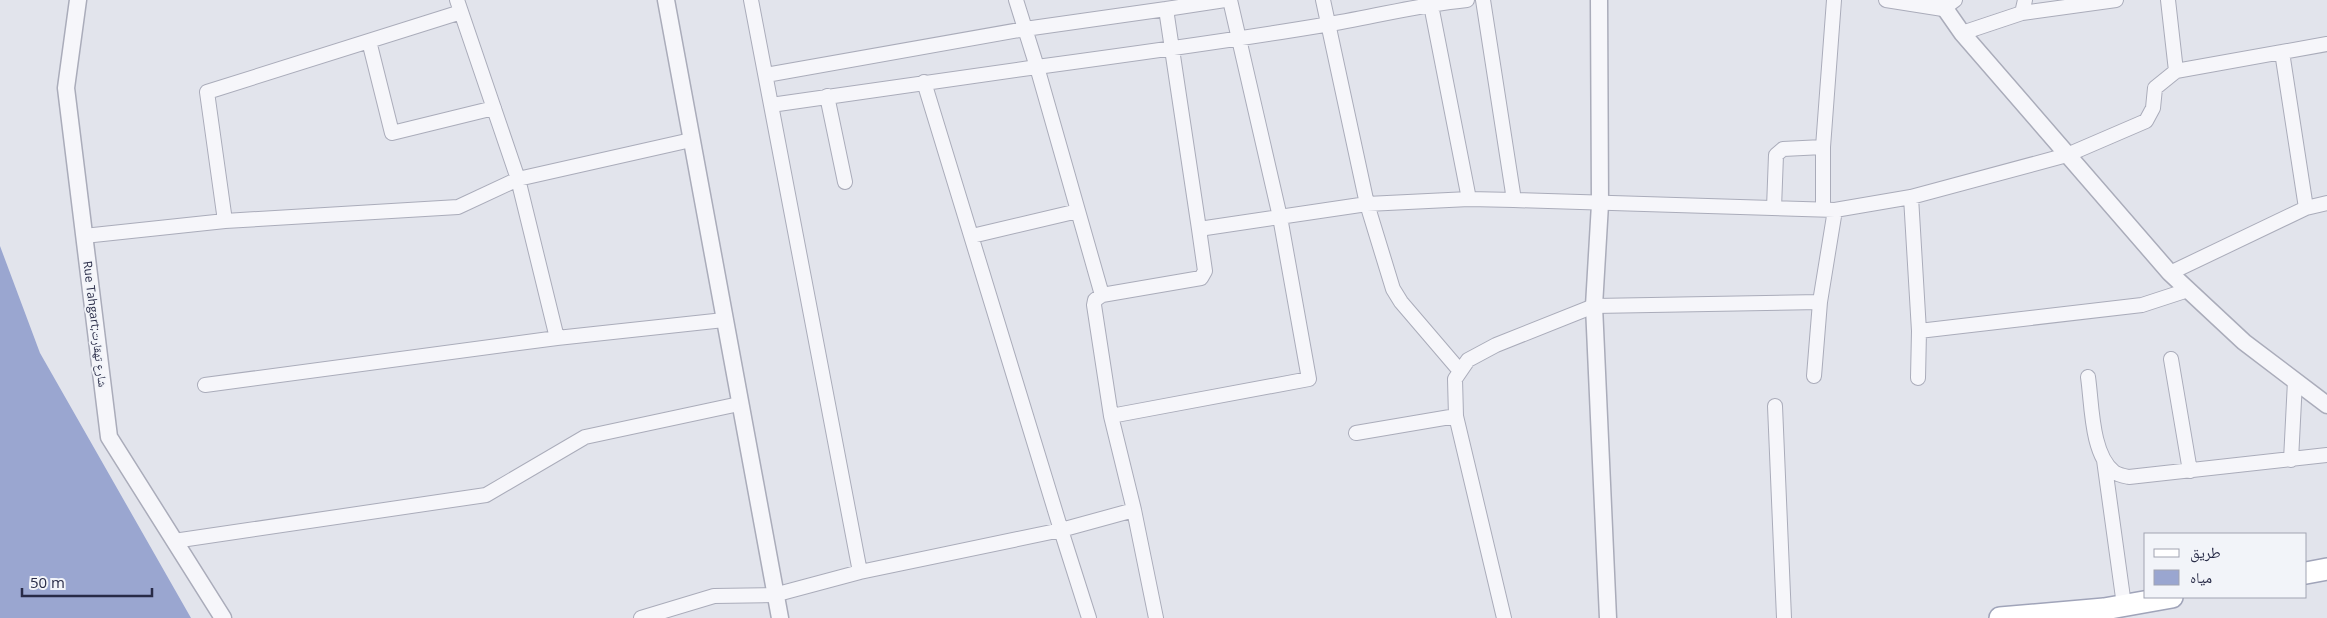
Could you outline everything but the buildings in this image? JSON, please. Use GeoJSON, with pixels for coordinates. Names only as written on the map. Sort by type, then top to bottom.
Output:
{"type":"FeatureCollection","features":[{"type":"Feature","properties":{"kind":"main road"},"geometry":{"type":"LineString","coordinates":[[2307,573],[2327,570]]}},
{"type":"Feature","properties":{"kind":"main road"},"geometry":{"type":"LineString","coordinates":[[2000,618],[2111,611],[2168,598]]}},
{"type":"Feature","properties":{"kind":"street","name":"Rue Tahgart;شارع تهقارت"},"geometry":{"type":"LineString","coordinates":[[78,0],[66,88],[109,437],[223,618]]}},
{"type":"Feature","properties":{"kind":"street"},"geometry":{"type":"LineString","coordinates":[[666,0],[774,595],[780,618]]}},
{"type":"Feature","properties":{"kind":"street"},"geometry":{"type":"LineString","coordinates":[[750,0],[766,75],[860,572]]}},
{"type":"Feature","properties":{"kind":"street"},"geometry":{"type":"LineString","coordinates":[[1016,0],[1102,296]]}},
{"type":"Feature","properties":{"kind":"street"},"geometry":{"type":"LineString","coordinates":[[766,75],[1025,29],[1225,0]]}},
{"type":"Feature","properties":{"kind":"street"},"geometry":{"type":"LineString","coordinates":[[1111,416],[1309,379],[1280,216],[1230,0]]}},
{"type":"Feature","properties":{"kind":"street"},"geometry":{"type":"LineString","coordinates":[[1323,0],[1367,204],[1393,289],[1401,302],[1460,371]]}},
{"type":"Feature","properties":{"kind":"street"},"geometry":{"type":"LineString","coordinates":[[771,105],[924,82],[1173,49],[1327,25],[1430,2],[1467,0]]}},
{"type":"Feature","properties":{"kind":"street"},"geometry":{"type":"LineString","coordinates":[[1483,0],[1514,200]]}},
{"type":"Feature","properties":{"kind":"street"},"geometry":{"type":"LineString","coordinates":[[1599,0],[1600,204],[1594,306],[1608,618]]}},
{"type":"Feature","properties":{"kind":"street"},"geometry":{"type":"LineString","coordinates":[[1814,376],[1829,210],[1823,147],[1834,0]]}},
{"type":"Feature","properties":{"kind":"street"},"geometry":{"type":"LineString","coordinates":[[1886,0],[1946,3],[1962,33],[2170,273],[2244,342],[2327,405]]}},
{"type":"Feature","properties":{"kind":"street"},"geometry":{"type":"LineString","coordinates":[[1962,33],[2024,6],[2116,0]]}},
{"type":"Feature","properties":{"kind":"street"},"geometry":{"type":"LineString","coordinates":[[2168,0],[2176,71]]}},
{"type":"Feature","properties":{"kind":"street"},"geometry":{"type":"LineString","coordinates":[[1430,2],[1469,199]]}},
{"type":"Feature","properties":{"kind":"street"},"geometry":{"type":"LineString","coordinates":[[225,221],[207,92],[369,41],[459,6],[518,179],[558,338]]}},
{"type":"Feature","properties":{"kind":"street"},"geometry":{"type":"LineString","coordinates":[[1156,618],[1134,510],[1111,416],[1094,305],[1095,300],[1102,296],[1201,278],[1205,271],[1166,9]]}},
{"type":"Feature","properties":{"kind":"street"},"geometry":{"type":"LineString","coordinates":[[369,41],[392,133],[494,108]]}},
{"type":"Feature","properties":{"kind":"street"},"geometry":{"type":"LineString","coordinates":[[1199,228],[1367,204],[1469,199],[1829,210],[1911,197],[2067,155],[2146,121],[2153,108],[2155,88],[2176,71],[2327,44]]}},
{"type":"Feature","properties":{"kind":"street"},"geometry":{"type":"LineString","coordinates":[[2282,52],[2306,208]]}},
{"type":"Feature","properties":{"kind":"street"},"geometry":{"type":"LineString","coordinates":[[924,82],[1089,618]]}},
{"type":"Feature","properties":{"kind":"street"},"geometry":{"type":"LineString","coordinates":[[827,96],[845,182]]}},
{"type":"Feature","properties":{"kind":"street"},"geometry":{"type":"LineString","coordinates":[[84,236],[225,221],[458,207],[518,179],[691,140]]}},
{"type":"Feature","properties":{"kind":"street"},"geometry":{"type":"LineString","coordinates":[[1774,208],[1776,155],[1783,149],[1823,147]]}},
{"type":"Feature","properties":{"kind":"street"},"geometry":{"type":"LineString","coordinates":[[1911,197],[1918,331],[1918,378]]}},
{"type":"Feature","properties":{"kind":"street"},"geometry":{"type":"LineString","coordinates":[[2170,273],[2306,208],[2327,203]]}},
{"type":"Feature","properties":{"kind":"street"},"geometry":{"type":"LineString","coordinates":[[972,236],[1078,211]]}},
{"type":"Feature","properties":{"kind":"street"},"geometry":{"type":"LineString","coordinates":[[1918,331],[2142,305],[2188,290]]}},
{"type":"Feature","properties":{"kind":"street"},"geometry":{"type":"LineString","coordinates":[[1504,618],[1456,416],[1455,378],[1468,360],[1496,346],[1594,306],[1820,302]]}},
{"type":"Feature","properties":{"kind":"street"},"geometry":{"type":"LineString","coordinates":[[205,385],[558,338],[724,320]]}},
{"type":"Feature","properties":{"kind":"street"},"geometry":{"type":"LineString","coordinates":[[2171,359],[2190,471]]}},
{"type":"Feature","properties":{"kind":"street"},"geometry":{"type":"LineString","coordinates":[[2088,377],[2097,444],[2104,460],[2116,473],[2129,477],[2327,455]]}},
{"type":"Feature","properties":{"kind":"street"},"geometry":{"type":"LineString","coordinates":[[2291,460],[2295,381]]}},
{"type":"Feature","properties":{"kind":"street"},"geometry":{"type":"LineString","coordinates":[[174,541],[486,495],[585,437],[739,404]]}},
{"type":"Feature","properties":{"kind":"street"},"geometry":{"type":"LineString","coordinates":[[1775,406],[1784,618]]}},
{"type":"Feature","properties":{"kind":"street"},"geometry":{"type":"LineString","coordinates":[[1356,434],[1456,416]]}},
{"type":"Feature","properties":{"kind":"street"},"geometry":{"type":"LineString","coordinates":[[2104,460],[2111,611]]}},
{"type":"Feature","properties":{"kind":"street"},"geometry":{"type":"LineString","coordinates":[[641,618],[714,596],[774,595],[860,572],[1061,530],[1134,510]]}},
{"type":"Feature","properties":{"kind":"water"},"geometry":{"type":"Polygon","coordinates":[[[0,246],[40,353],[191,618],[0,618],[0,246]]]}}]}
